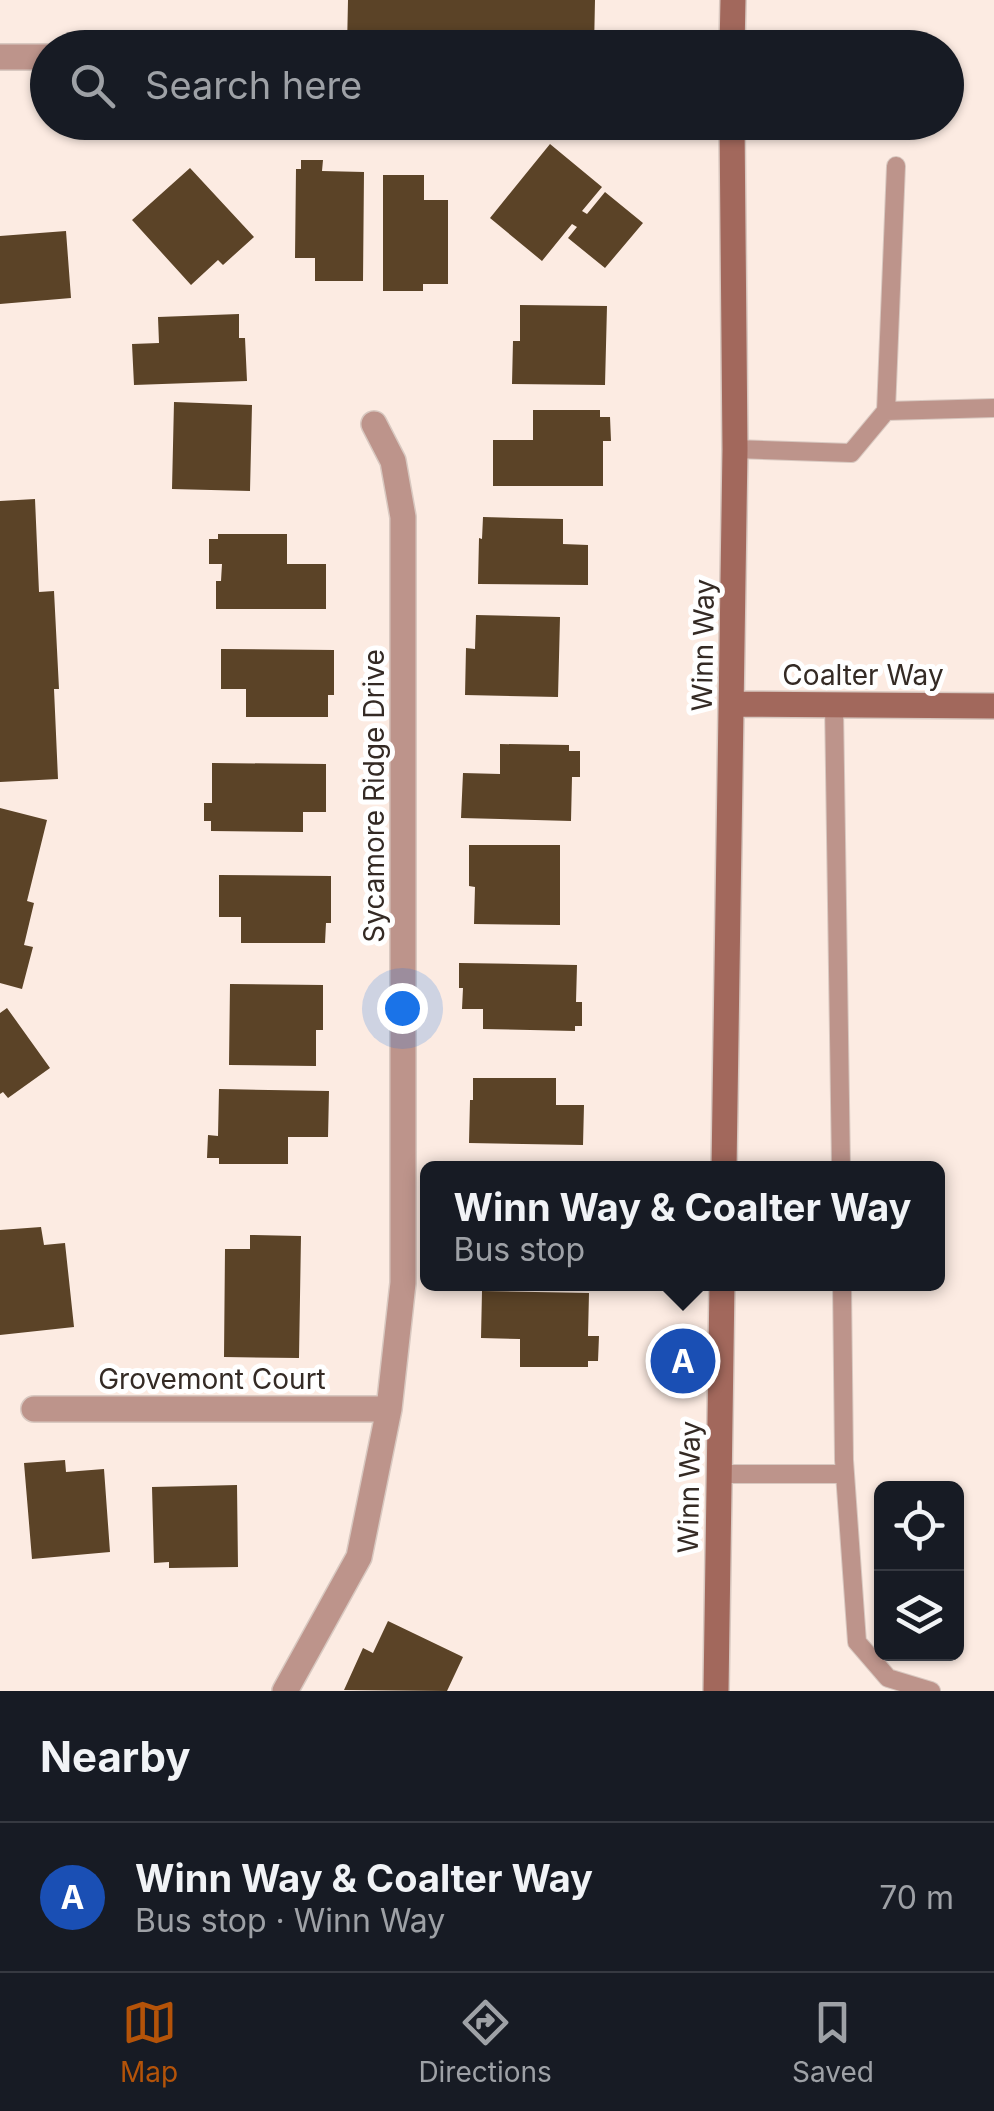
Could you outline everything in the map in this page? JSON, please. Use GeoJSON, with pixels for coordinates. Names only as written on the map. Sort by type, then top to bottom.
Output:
{"type":"FeatureCollection","features":[{"type":"Feature","properties":{"kind":"street"},"geometry":{"type":"LineString","coordinates":[[732,30],[733,0]]}},
{"type":"Feature","properties":{"kind":"street"},"geometry":{"type":"LineString","coordinates":[[0,57],[30,57]]}},
{"type":"Feature","properties":{"kind":"street","name":"Winn Way"},"geometry":{"type":"LineString","coordinates":[[724,1161],[736,449],[732,140]]}},
{"type":"Feature","properties":{"kind":"street","name":"Sycamore Ridge Drive"},"geometry":{"type":"LineString","coordinates":[[285,1691],[359,1557],[389,1410],[403,1283],[403,517],[393,461],[374,424]]}},
{"type":"Feature","properties":{"kind":"street","name":"Coalter Way"},"geometry":{"type":"LineString","coordinates":[[732,704],[994,706]]}},
{"type":"Feature","properties":{"kind":"street","name":"Winn Way"},"geometry":{"type":"LineString","coordinates":[[716,1691],[722,1291]]}},
{"type":"Feature","properties":{"kind":"street","name":"Grovemont Court"},"geometry":{"type":"LineString","coordinates":[[34,1410],[389,1410]]}},
{"type":"Feature","properties":{"kind":"lane"},"geometry":{"type":"LineString","coordinates":[[736,449],[851,453],[886,411],[896,166]]}},
{"type":"Feature","properties":{"kind":"lane"},"geometry":{"type":"LineString","coordinates":[[886,411],[994,408]]}},
{"type":"Feature","properties":{"kind":"lane"},"geometry":{"type":"LineString","coordinates":[[834,705],[841,1161]]}},
{"type":"Feature","properties":{"kind":"lane"},"geometry":{"type":"LineString","coordinates":[[842,1291],[845,1474],[858,1642],[888,1678],[931,1691]]}},
{"type":"Feature","properties":{"kind":"lane"},"geometry":{"type":"LineString","coordinates":[[719,1474],[845,1474]]}},
{"type":"Feature","properties":{"kind":"building"},"geometry":{"type":"Polygon","coordinates":[[[348,0],[595,0],[594,30],[347,30],[348,0]]]}},
{"type":"Feature","properties":{"kind":"building"},"geometry":{"type":"Polygon","coordinates":[[[550,144],[602,187],[582,211],[587,214],[605,192],[643,223],[605,268],[568,238],[577,227],[572,224],[542,261],[490,218],[550,144]]]}},
{"type":"Feature","properties":{"kind":"building"},"geometry":{"type":"Polygon","coordinates":[[[301,160],[323,160],[322,171],[364,172],[363,281],[315,281],[315,258],[295,258],[296,169],[301,169],[301,160]]]}},
{"type":"Feature","properties":{"kind":"building"},"geometry":{"type":"Polygon","coordinates":[[[190,168],[254,237],[223,265],[218,260],[191,285],[132,220],[190,168]]]}},
{"type":"Feature","properties":{"kind":"building"},"geometry":{"type":"Polygon","coordinates":[[[383,175],[424,175],[424,200],[448,200],[448,284],[423,284],[423,291],[383,291],[383,175]]]}},
{"type":"Feature","properties":{"kind":"building"},"geometry":{"type":"Polygon","coordinates":[[[66,231],[71,298],[0,304],[0,236],[66,231]]]}},
{"type":"Feature","properties":{"kind":"building"},"geometry":{"type":"Polygon","coordinates":[[[520,305],[607,306],[605,385],[512,384],[513,341],[520,341],[520,305]]]}},
{"type":"Feature","properties":{"kind":"building"},"geometry":{"type":"Polygon","coordinates":[[[239,314],[239,338],[245,338],[247,381],[134,385],[132,344],[159,343],[158,317],[239,314]]]}},
{"type":"Feature","properties":{"kind":"building"},"geometry":{"type":"Polygon","coordinates":[[[174,402],[252,405],[250,491],[172,489],[174,402]]]}},
{"type":"Feature","properties":{"kind":"building"},"geometry":{"type":"Polygon","coordinates":[[[533,410],[600,410],[600,417],[610,417],[611,441],[603,441],[603,486],[493,486],[493,440],[533,440],[533,410]]]}},
{"type":"Feature","properties":{"kind":"building"},"geometry":{"type":"Polygon","coordinates":[[[35,499],[39,592],[54,591],[58,779],[0,782],[0,501],[35,499]]]}},
{"type":"Feature","properties":{"kind":"building"},"geometry":{"type":"Polygon","coordinates":[[[483,517],[563,519],[563,544],[588,545],[588,585],[478,584],[483,517]]]}},
{"type":"Feature","properties":{"kind":"building"},"geometry":{"type":"Polygon","coordinates":[[[218,534],[287,534],[287,564],[326,564],[326,609],[216,609],[216,581],[221,581],[222,564],[209,564],[209,539],[218,539],[218,534]]]}},
{"type":"Feature","properties":{"kind":"building"},"geometry":{"type":"Polygon","coordinates":[[[476,615],[560,617],[558,697],[465,695],[466,648],[475,649],[476,615]]]}},
{"type":"Feature","properties":{"kind":"building"},"geometry":{"type":"Polygon","coordinates":[[[221,649],[334,650],[334,695],[328,695],[328,717],[246,717],[246,689],[221,689],[221,649]]]}},
{"type":"Feature","properties":{"kind":"building"},"geometry":{"type":"Polygon","coordinates":[[[500,744],[569,745],[569,751],[580,751],[580,777],[572,777],[571,821],[461,818],[463,773],[500,774],[500,744]]]}},
{"type":"Feature","properties":{"kind":"building"},"geometry":{"type":"Polygon","coordinates":[[[212,763],[326,764],[326,812],[303,812],[303,832],[211,831],[211,821],[204,821],[204,803],[212,803],[212,763]]]}},
{"type":"Feature","properties":{"kind":"building"},"geometry":{"type":"Polygon","coordinates":[[[0,808],[47,820],[27,901],[34,903],[24,945],[33,947],[22,989],[0,983],[0,808]]]}},
{"type":"Feature","properties":{"kind":"building"},"geometry":{"type":"Polygon","coordinates":[[[469,845],[560,845],[560,925],[474,924],[475,887],[469,886],[469,845]]]}},
{"type":"Feature","properties":{"kind":"building"},"geometry":{"type":"Polygon","coordinates":[[[219,875],[331,876],[331,923],[326,923],[325,943],[241,943],[241,917],[219,917],[219,875]]]}},
{"type":"Feature","properties":{"kind":"building"},"geometry":{"type":"Polygon","coordinates":[[[459,963],[577,965],[576,1002],[582,1002],[582,1026],[575,1026],[575,1031],[483,1029],[483,1009],[462,1009],[459,963]]]}},
{"type":"Feature","properties":{"kind":"building"},"geometry":{"type":"Polygon","coordinates":[[[230,984],[323,985],[323,1030],[316,1030],[316,1066],[229,1065],[230,984]]]}},
{"type":"Feature","properties":{"kind":"building"},"geometry":{"type":"Polygon","coordinates":[[[7,1008],[50,1068],[8,1098],[3,1092],[0,1094],[0,1013],[7,1008]]]}},
{"type":"Feature","properties":{"kind":"building"},"geometry":{"type":"Polygon","coordinates":[[[473,1078],[556,1078],[556,1105],[584,1105],[583,1145],[469,1143],[473,1078]]]}},
{"type":"Feature","properties":{"kind":"building"},"geometry":{"type":"Polygon","coordinates":[[[219,1089],[329,1091],[328,1137],[288,1137],[288,1164],[219,1164],[219,1158],[207,1158],[208,1135],[218,1136],[219,1089]]]}},
{"type":"Feature","properties":{"kind":"building"},"geometry":{"type":"Polygon","coordinates":[[[41,1227],[44,1245],[65,1243],[74,1327],[0,1335],[0,1230],[41,1227]]]}},
{"type":"Feature","properties":{"kind":"building"},"geometry":{"type":"Polygon","coordinates":[[[250,1235],[301,1236],[299,1358],[224,1357],[225,1249],[250,1249],[250,1235]]]}},
{"type":"Feature","properties":{"kind":"building"},"geometry":{"type":"Polygon","coordinates":[[[482,1291],[589,1293],[588,1336],[599,1336],[598,1361],[588,1361],[588,1367],[520,1367],[520,1339],[481,1338],[482,1291]]]}},
{"type":"Feature","properties":{"kind":"building"},"geometry":{"type":"Polygon","coordinates":[[[65,1460],[66,1472],[104,1469],[110,1552],[32,1559],[24,1463],[65,1460]]]}},
{"type":"Feature","properties":{"kind":"building"},"geometry":{"type":"Polygon","coordinates":[[[237,1485],[238,1567],[169,1568],[169,1562],[154,1563],[152,1487],[237,1485]]]}},
{"type":"Feature","properties":{"kind":"building"},"geometry":{"type":"Polygon","coordinates":[[[388,1621],[463,1657],[447,1691],[344,1690],[363,1648],[373,1653],[388,1621]]]}},
{"type":"Feature","properties":{"kind":"place","name":"Winn Way & Coalter Way"},"geometry":{"type":"Point","coordinates":[683,1361]}}]}
